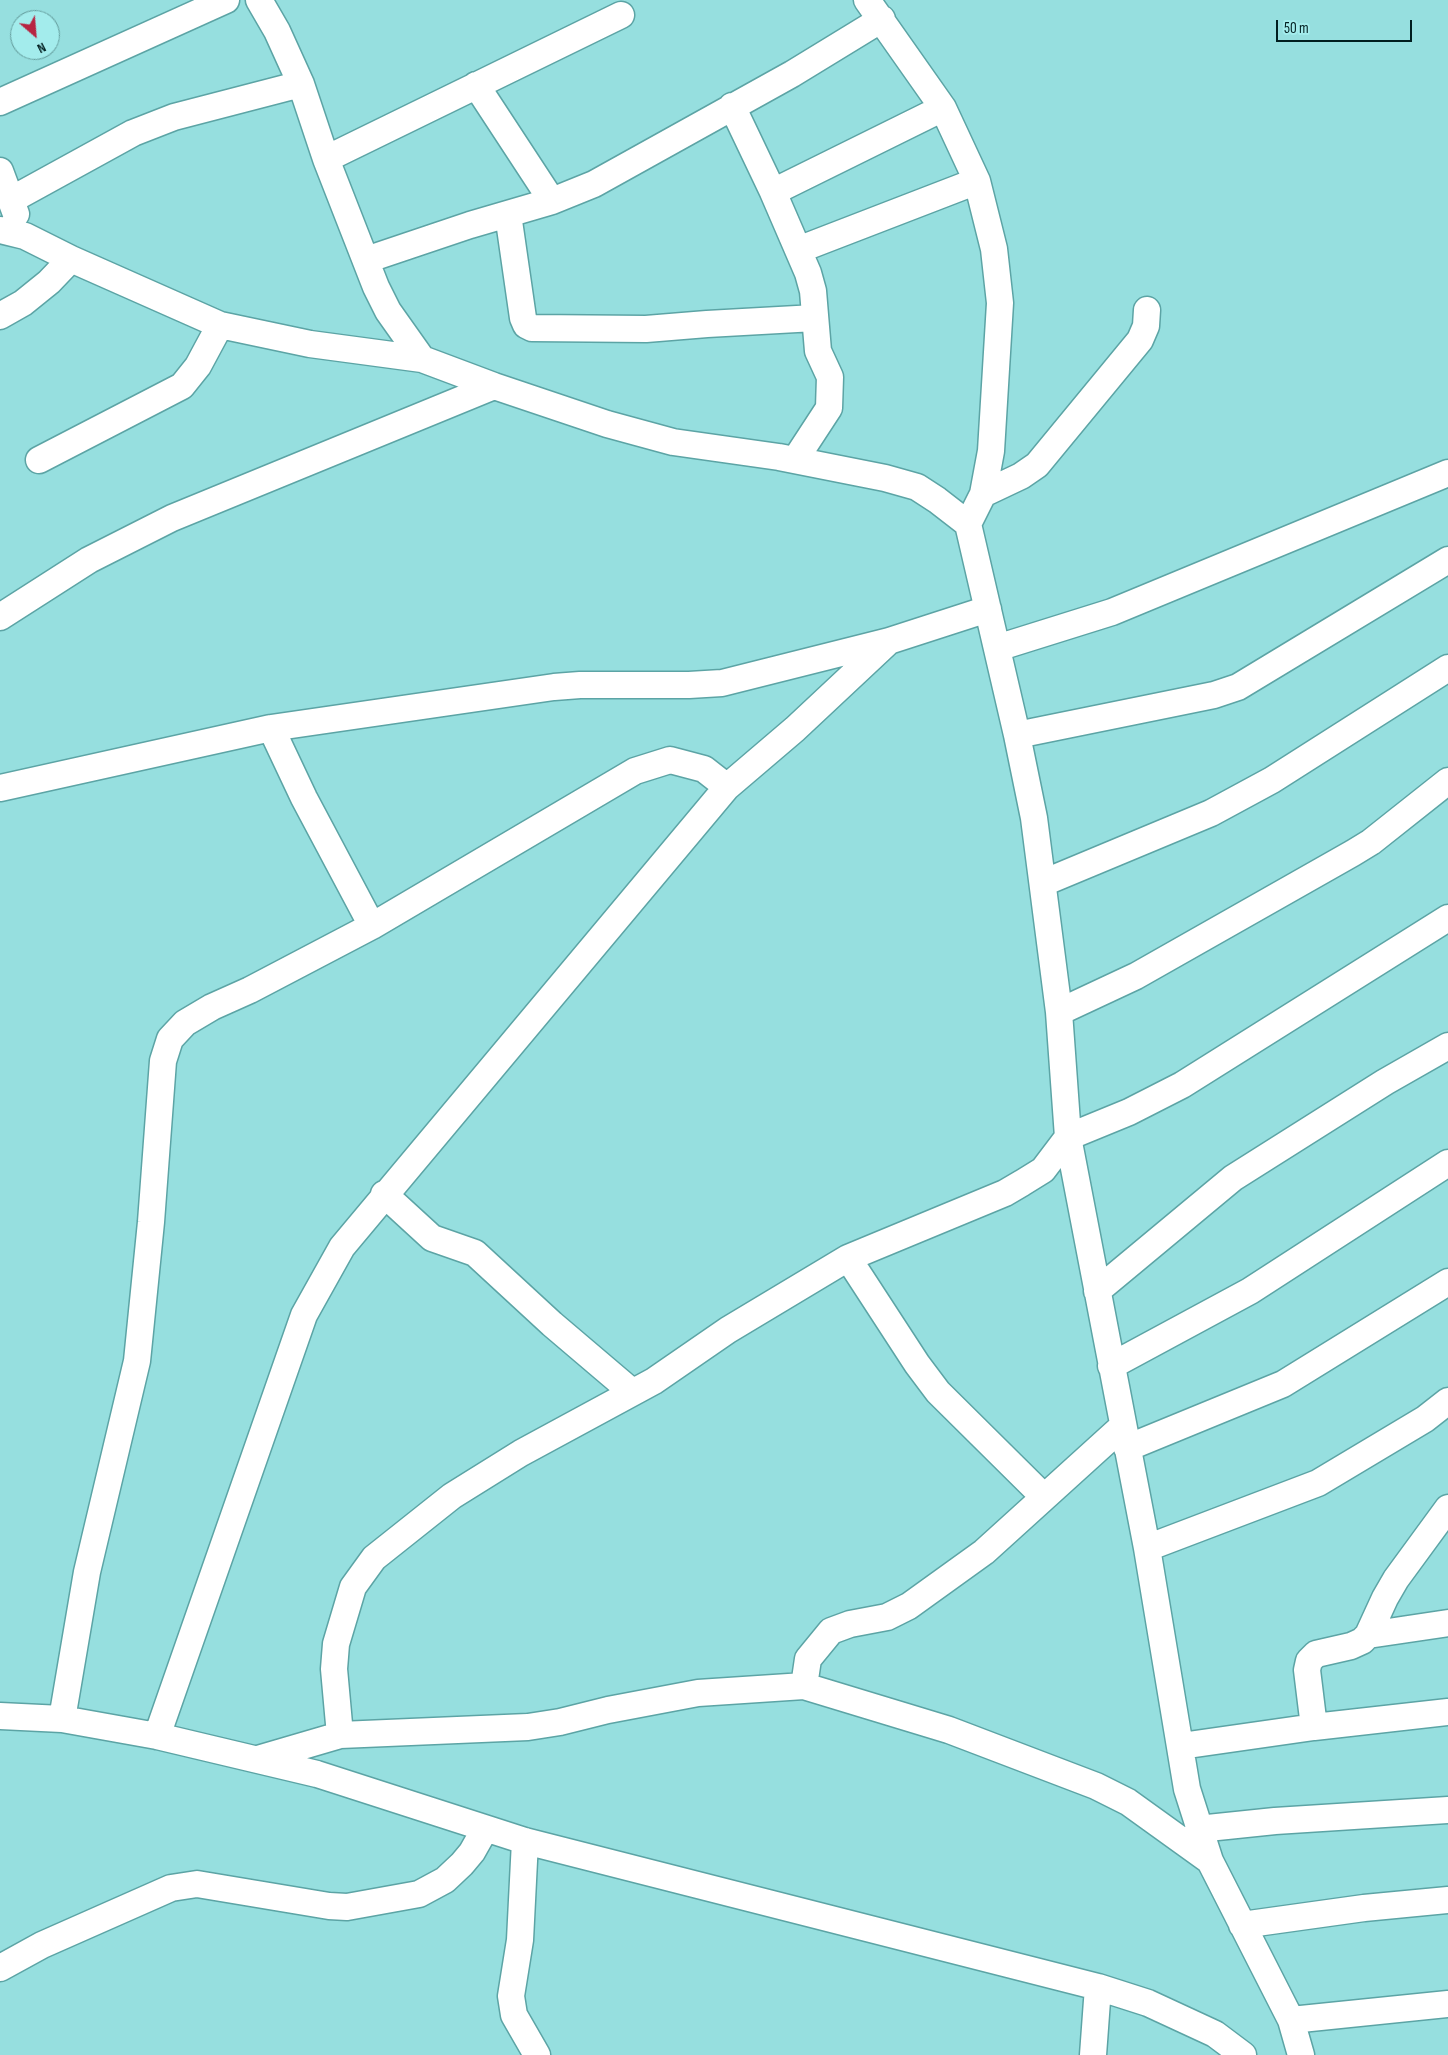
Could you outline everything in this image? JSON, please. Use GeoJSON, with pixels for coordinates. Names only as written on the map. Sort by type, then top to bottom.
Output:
{"type":"FeatureCollection","features":[{"type":"Feature","properties":{"kind":"street"},"geometry":{"type":"LineString","coordinates":[[0,102],[226,0]]}},
{"type":"Feature","properties":{"kind":"street"},"geometry":{"type":"LineString","coordinates":[[259,0],[277,31],[301,84],[326,159],[376,287],[388,311],[422,359]]}},
{"type":"Feature","properties":{"kind":"street"},"geometry":{"type":"LineString","coordinates":[[366,260],[552,201],[594,184],[824,56],[875,10],[943,108],[976,181],[994,249],[1000,302],[991,451],[983,494],[968,524]]}},
{"type":"Feature","properties":{"kind":"street"},"geometry":{"type":"LineString","coordinates":[[326,159],[476,84],[621,15]]}},
{"type":"Feature","properties":{"kind":"street"},"geometry":{"type":"LineString","coordinates":[[11,200],[93,154],[158,123],[174,117],[301,84]]}},
{"type":"Feature","properties":{"kind":"street"},"geometry":{"type":"LineString","coordinates":[[476,84],[552,201]]}},
{"type":"Feature","properties":{"kind":"street"},"geometry":{"type":"LineString","coordinates":[[732,106],[773,192],[813,291],[818,351],[830,377],[831,395],[829,408],[795,460]]}},
{"type":"Feature","properties":{"kind":"street"},"geometry":{"type":"LineString","coordinates":[[773,192],[943,108]]}},
{"type":"Feature","properties":{"kind":"street"},"geometry":{"type":"LineString","coordinates":[[0,171],[11,200],[12,233],[220,325],[310,344],[422,359],[494,386],[607,424],[672,442],[795,460],[916,487],[938,500],[968,524],[1017,735],[1034,818],[1059,1012],[1068,1137],[1148,1548],[1187,1789],[1198,1829],[1210,1861],[1290,2020],[1301,2055]]}},
{"type":"Feature","properties":{"kind":"street"},"geometry":{"type":"LineString","coordinates":[[798,250],[976,181]]}},
{"type":"Feature","properties":{"kind":"street"},"geometry":{"type":"LineString","coordinates":[[508,214],[523,318],[526,325],[532,328],[646,329],[814,318]]}},
{"type":"Feature","properties":{"kind":"street"},"geometry":{"type":"LineString","coordinates":[[0,316],[23,302],[49,282],[71,259]]}},
{"type":"Feature","properties":{"kind":"street"},"geometry":{"type":"LineString","coordinates":[[983,494],[1021,476],[1037,465],[1140,340],[1146,326],[1147,310]]}},
{"type":"Feature","properties":{"kind":"street"},"geometry":{"type":"LineString","coordinates":[[39,460],[182,386],[198,366],[220,325]]}},
{"type":"Feature","properties":{"kind":"street"},"geometry":{"type":"LineString","coordinates":[[0,617],[89,560],[172,518],[494,386]]}},
{"type":"Feature","properties":{"kind":"street"},"geometry":{"type":"LineString","coordinates":[[997,648],[1112,612],[1448,473]]}},
{"type":"Feature","properties":{"kind":"street"},"geometry":{"type":"LineString","coordinates":[[1017,735],[1214,695],[1238,687],[1448,560]]}},
{"type":"Feature","properties":{"kind":"street"},"geometry":{"type":"LineString","coordinates":[[0,788],[271,728],[580,685],[689,685],[722,683],[889,641],[988,609]]}},
{"type":"Feature","properties":{"kind":"street"},"geometry":{"type":"LineString","coordinates":[[157,1736],[304,1315],[342,1247],[384,1194],[727,786],[795,728],[889,641]]}},
{"type":"Feature","properties":{"kind":"street"},"geometry":{"type":"LineString","coordinates":[[1043,882],[1212,813],[1272,780],[1448,668]]}},
{"type":"Feature","properties":{"kind":"street"},"geometry":{"type":"LineString","coordinates":[[271,728],[304,798],[372,926]]}},
{"type":"Feature","properties":{"kind":"street"},"geometry":{"type":"LineString","coordinates":[[62,1719],[87,1572],[139,1346],[163,1061],[170,1039],[185,1023],[212,1007],[250,990],[372,926],[635,771],[670,760],[704,769],[727,786]]}},
{"type":"Feature","properties":{"kind":"street"},"geometry":{"type":"LineString","coordinates":[[1059,1012],[1136,976],[1353,853],[1371,842],[1448,781]]}},
{"type":"Feature","properties":{"kind":"street"},"geometry":{"type":"LineString","coordinates":[[340,1735],[334,1669],[336,1644],[353,1587],[374,1558],[452,1496],[521,1452],[654,1381],[728,1330],[848,1258],[1011,1190],[1043,1170],[1068,1137],[1129,1112],[1182,1085],[1448,918]]}},
{"type":"Feature","properties":{"kind":"street"},"geometry":{"type":"LineString","coordinates":[[1097,1291],[1233,1178],[1385,1082],[1448,1046]]}},
{"type":"Feature","properties":{"kind":"street"},"geometry":{"type":"LineString","coordinates":[[1112,1366],[1250,1291],[1448,1162]]}},
{"type":"Feature","properties":{"kind":"street"},"geometry":{"type":"LineString","coordinates":[[384,1194],[432,1238],[475,1253],[552,1324],[632,1392]]}},
{"type":"Feature","properties":{"kind":"street"},"geometry":{"type":"LineString","coordinates":[[848,1258],[917,1364],[938,1392],[1044,1497]]}},
{"type":"Feature","properties":{"kind":"street"},"geometry":{"type":"LineString","coordinates":[[804,1686],[808,1659],[831,1631],[850,1624],[887,1617],[909,1606],[984,1552],[1044,1497],[1125,1437],[1283,1384],[1448,1282]]}},
{"type":"Feature","properties":{"kind":"street"},"geometry":{"type":"LineString","coordinates":[[1148,1548],[1318,1482],[1409,1428],[1448,1401]]}},
{"type":"Feature","properties":{"kind":"street"},"geometry":{"type":"LineString","coordinates":[[1314,1727],[1307,1670],[1310,1661],[1316,1654],[1351,1646],[1362,1641],[1368,1635],[1384,1598],[1448,1508]]}},
{"type":"Feature","properties":{"kind":"street"},"geometry":{"type":"LineString","coordinates":[[1368,1635],[1448,1623]]}},
{"type":"Feature","properties":{"kind":"street"},"geometry":{"type":"LineString","coordinates":[[254,1760],[340,1735],[528,1727],[698,1693],[804,1686],[949,1730],[1096,1786],[1128,1802],[1210,1861]]}},
{"type":"Feature","properties":{"kind":"street"},"geometry":{"type":"LineString","coordinates":[[1181,1746],[1314,1727],[1448,1712]]}},
{"type":"Feature","properties":{"kind":"street"},"geometry":{"type":"LineString","coordinates":[[0,1716],[62,1719],[157,1736],[317,1774],[525,1841],[1098,1987],[1148,2003],[1215,2034],[1243,2055]]}},
{"type":"Feature","properties":{"kind":"street"},"geometry":{"type":"LineString","coordinates":[[1198,1829],[1275,1821],[1448,1810]]}},
{"type":"Feature","properties":{"kind":"street"},"geometry":{"type":"LineString","coordinates":[[0,1968],[42,1945],[171,1888],[197,1884],[329,1906],[347,1907],[419,1894],[445,1880],[462,1864],[472,1852],[485,1829]]}},
{"type":"Feature","properties":{"kind":"street"},"geometry":{"type":"LineString","coordinates":[[525,1841],[520,1940],[511,1996],[514,2015],[537,2055]]}},
{"type":"Feature","properties":{"kind":"street"},"geometry":{"type":"LineString","coordinates":[[1242,1925],[1364,1908],[1448,1900]]}},
{"type":"Feature","properties":{"kind":"street"},"geometry":{"type":"LineString","coordinates":[[1093,2055],[1098,1987]]}},
{"type":"Feature","properties":{"kind":"street"},"geometry":{"type":"LineString","coordinates":[[1290,2020],[1448,2004]]}}]}
